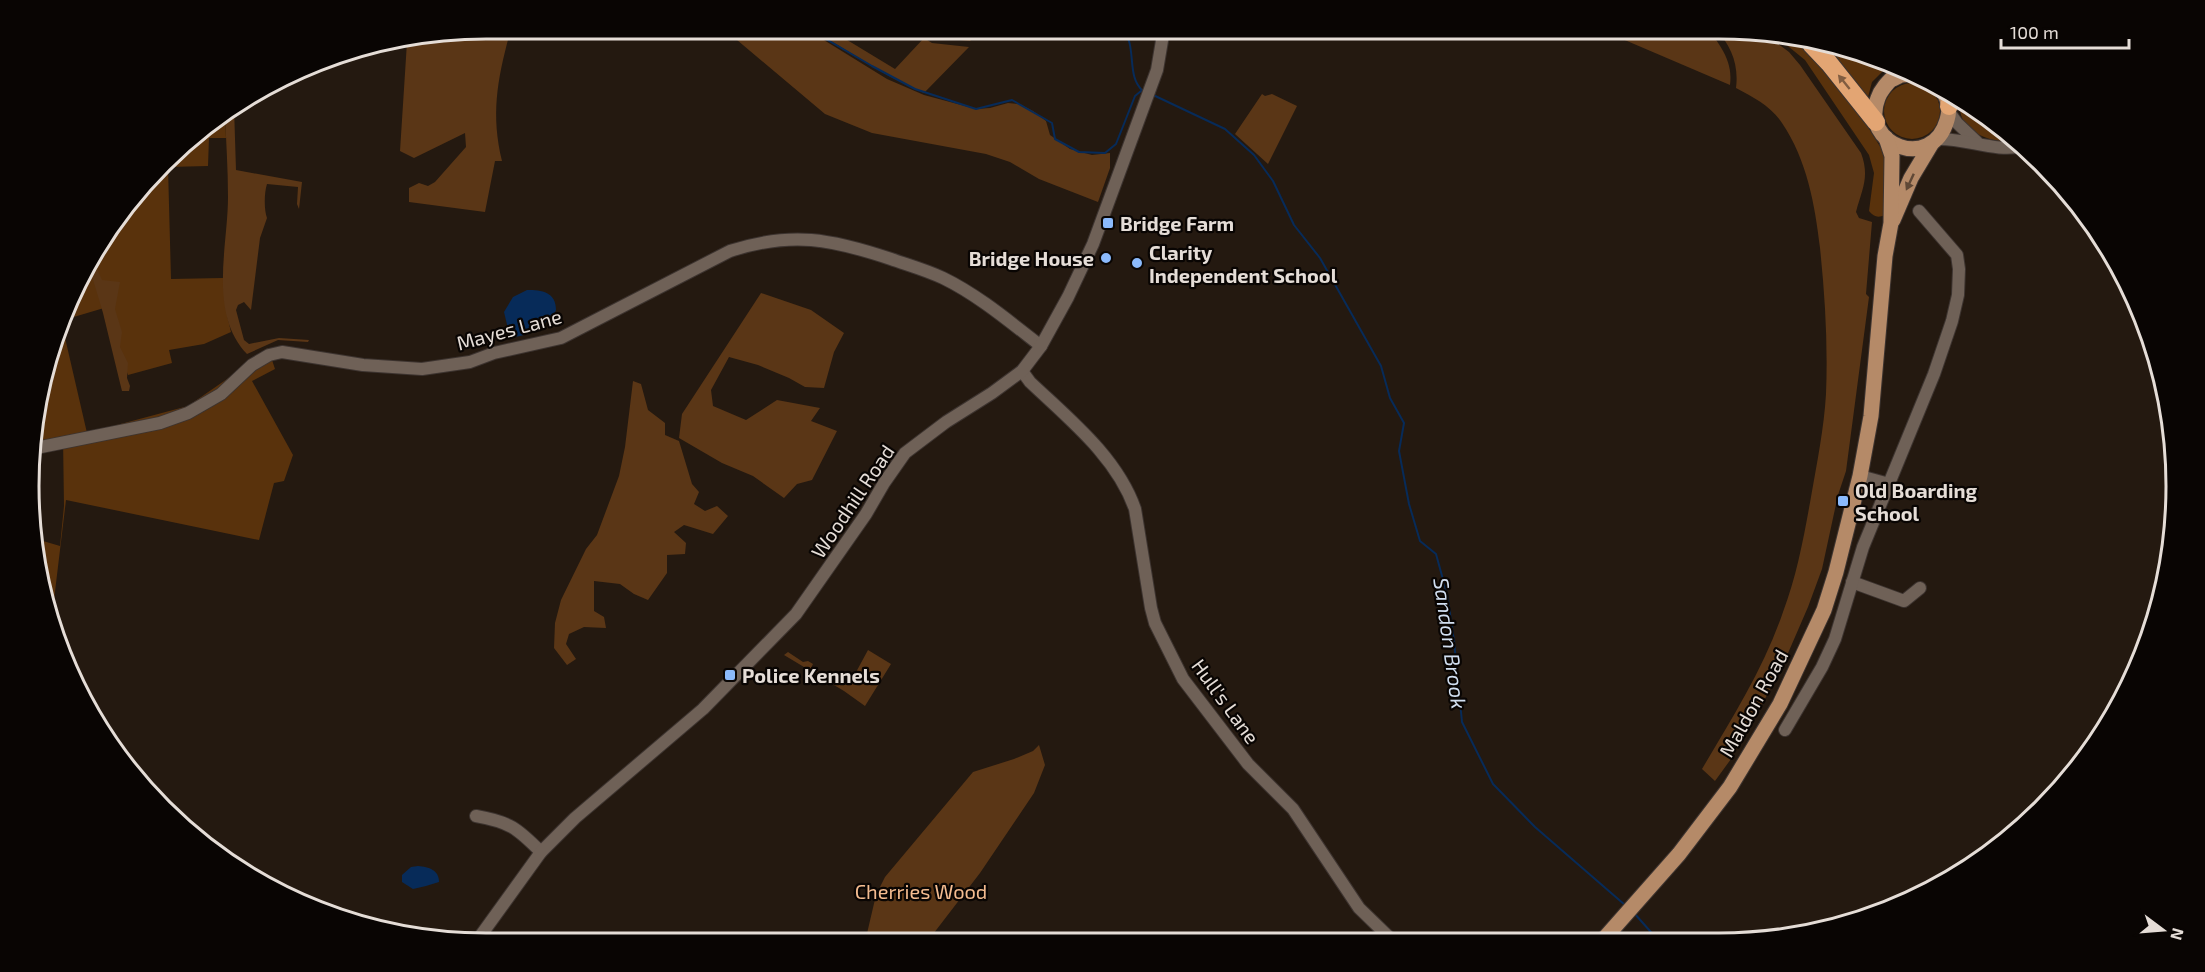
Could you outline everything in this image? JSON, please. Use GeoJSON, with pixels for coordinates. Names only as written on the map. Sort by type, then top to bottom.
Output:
{"type":"FeatureCollection","features":[{"type":"Feature","properties":{"kind":"highway"},"geometry":{"type":"LineString","coordinates":[[1816,50],[1876,122]]}},
{"type":"Feature","properties":{"kind":"main road"},"geometry":{"type":"LineString","coordinates":[[1896,75],[1881,90],[1876,100],[1876,122],[1886,138],[1908,149],[1921,148],[1935,141]]}},
{"type":"Feature","properties":{"kind":"main road","name":"Maldon Road"},"geometry":{"type":"LineString","coordinates":[[1891,223],[1911,178],[1946,124],[1951,104]]}},
{"type":"Feature","properties":{"kind":"main road","name":"Maldon Road"},"geometry":{"type":"LineString","coordinates":[[1609,933],[1679,854],[1730,787],[1780,704],[1824,610],[1860,476],[1871,416],[1885,256],[1891,223],[1892,156],[1886,138]]}},
{"type":"Feature","properties":{"kind":"street","name":"Woodhill Road"},"geometry":{"type":"LineString","coordinates":[[483,933],[541,852],[575,818],[703,709],[796,614],[861,522],[905,453],[946,422],[1022,371],[1041,346],[1068,297],[1093,243],[1157,70],[1162,39]]}},
{"type":"Feature","properties":{"kind":"street"},"geometry":{"type":"LineString","coordinates":[[1951,104],[1957,123],[1978,143]]}},
{"type":"Feature","properties":{"kind":"street"},"geometry":{"type":"LineString","coordinates":[[1935,141],[1950,138],[2011,147]]}},
{"type":"Feature","properties":{"kind":"street"},"geometry":{"type":"LineString","coordinates":[[1785,730],[1835,639],[1863,547],[1934,374],[1958,295],[1957,255],[1919,211]]}},
{"type":"Feature","properties":{"kind":"street","name":"Mayes Lane"},"geometry":{"type":"LineString","coordinates":[[41,447],[160,423],[188,413],[221,394],[252,365],[269,355],[282,352],[363,365],[422,369],[470,362],[494,353],[561,338],[730,252],[757,243],[781,239],[808,238],[838,243],[942,278],[972,295],[1041,346]]}},
{"type":"Feature","properties":{"kind":"street","name":"Hull's Lane"},"geometry":{"type":"LineString","coordinates":[[1022,371],[1030,382],[1090,440],[1127,489],[1135,509],[1155,623],[1183,679],[1248,764],[1293,809],[1359,908],[1385,933]]}},
{"type":"Feature","properties":{"kind":"street"},"geometry":{"type":"LineString","coordinates":[[1860,476],[1889,484]]}},
{"type":"Feature","properties":{"kind":"street"},"geometry":{"type":"LineString","coordinates":[[1852,582],[1904,601],[1920,588]]}},
{"type":"Feature","properties":{"kind":"street"},"geometry":{"type":"LineString","coordinates":[[476,816],[507,823],[541,852]]}},
{"type":"Feature","properties":{"kind":"shaded area"},"geometry":{"type":"Polygon","coordinates":[[[1786,45],[1808,48],[1847,93],[1884,153],[1888,166],[1885,215],[1876,216],[1869,211],[1874,173],[1869,155],[1805,60],[1786,45]]]}},
{"type":"Feature","properties":{"kind":"shaded area"},"geometry":{"type":"Polygon","coordinates":[[[1828,53],[1883,71],[1872,82],[1867,101],[1828,53]]]}},
{"type":"Feature","properties":{"kind":"shaded area"},"geometry":{"type":"Polygon","coordinates":[[[1907,83],[1912,83],[1935,95],[1940,106],[1940,116],[1935,127],[1928,134],[1917,139],[1907,139],[1896,134],[1889,127],[1884,116],[1884,106],[1889,95],[1896,88],[1907,83]]]}},
{"type":"Feature","properties":{"kind":"shaded area"},"geometry":{"type":"Polygon","coordinates":[[[1960,111],[2003,141],[1988,139],[1970,129],[1963,121],[1960,111]]]}},
{"type":"Feature","properties":{"kind":"shaded area"},"geometry":{"type":"Polygon","coordinates":[[[225,123],[226,138],[209,138],[208,166],[173,167],[225,123]]]}},
{"type":"Feature","properties":{"kind":"shaded area"},"geometry":{"type":"Polygon","coordinates":[[[168,172],[171,279],[223,278],[231,332],[204,344],[169,350],[172,363],[128,375],[104,308],[72,317],[85,288],[114,238],[131,214],[168,172]]]}},
{"type":"Feature","properties":{"kind":"shaded area"},"geometry":{"type":"Polygon","coordinates":[[[65,337],[87,433],[188,406],[268,348],[275,369],[252,381],[293,455],[284,481],[274,483],[259,540],[66,500],[54,601],[43,541],[60,546],[64,506],[63,438],[42,442],[54,370],[65,337]]]}},
{"type":"Feature","properties":{"kind":"green space"},"geometry":{"type":"Polygon","coordinates":[[[508,39],[501,68],[496,113],[502,161],[495,161],[485,212],[409,202],[409,188],[419,183],[428,186],[435,182],[466,147],[465,133],[414,158],[400,151],[407,47],[457,40],[508,39]]]}},
{"type":"Feature","properties":{"kind":"green space"},"geometry":{"type":"Polygon","coordinates":[[[736,39],[822,39],[887,79],[924,95],[976,109],[1008,103],[1019,104],[1046,121],[1050,135],[1070,149],[1092,155],[1110,153],[1110,168],[1098,202],[1039,179],[1010,162],[986,154],[872,133],[825,114],[736,39]]]}},
{"type":"Feature","properties":{"kind":"green space"},"geometry":{"type":"Polygon","coordinates":[[[828,39],[846,39],[895,69],[923,39],[932,43],[969,47],[924,93],[889,76],[828,39]]]}},
{"type":"Feature","properties":{"kind":"green space"},"geometry":{"type":"Polygon","coordinates":[[[1622,39],[1715,39],[1728,62],[1730,85],[1622,39]]]}},
{"type":"Feature","properties":{"kind":"green space"},"geometry":{"type":"Polygon","coordinates":[[[1724,39],[1777,43],[1800,65],[1861,153],[1865,176],[1856,212],[1859,218],[1872,222],[1866,294],[1869,297],[1846,471],[1838,495],[1822,569],[1782,667],[1751,725],[1715,781],[1702,769],[1767,653],[1796,570],[1822,433],[1827,357],[1820,248],[1804,167],[1791,137],[1778,117],[1761,102],[1736,88],[1735,63],[1724,39]]]}},
{"type":"Feature","properties":{"kind":"green space"},"geometry":{"type":"Polygon","coordinates":[[[1262,94],[1265,96],[1272,94],[1297,106],[1268,164],[1235,134],[1262,94]]]}},
{"type":"Feature","properties":{"kind":"green space"},"geometry":{"type":"Polygon","coordinates":[[[234,117],[236,170],[302,182],[299,209],[298,187],[267,184],[265,211],[267,218],[260,238],[251,310],[244,302],[238,305],[236,310],[244,340],[249,344],[279,338],[309,340],[308,342],[278,340],[247,354],[235,338],[228,319],[223,279],[228,197],[225,123],[234,117]]]}},
{"type":"Feature","properties":{"kind":"green space"},"geometry":{"type":"Polygon","coordinates":[[[96,267],[102,280],[120,282],[115,309],[122,332],[120,347],[128,363],[129,391],[122,391],[92,275],[96,267]]]}},
{"type":"Feature","properties":{"kind":"green space"},"geometry":{"type":"Polygon","coordinates":[[[761,293],[811,310],[844,333],[834,352],[824,388],[805,387],[758,365],[729,357],[711,390],[713,406],[746,420],[777,400],[820,408],[811,421],[837,431],[812,480],[797,484],[784,498],[753,476],[722,463],[679,438],[682,414],[761,293]]]}},
{"type":"Feature","properties":{"kind":"green space"},"geometry":{"type":"Polygon","coordinates":[[[633,381],[641,384],[648,410],[665,423],[665,435],[679,441],[692,484],[699,492],[694,504],[705,511],[717,506],[728,516],[713,534],[684,525],[674,532],[686,543],[685,554],[667,555],[667,573],[648,600],[620,584],[594,581],[594,611],[604,617],[606,628],[584,627],[569,634],[566,644],[576,659],[567,665],[554,648],[555,623],[561,600],[586,549],[597,535],[619,476],[633,381]]]}},
{"type":"Feature","properties":{"kind":"green space"},"geometry":{"type":"Polygon","coordinates":[[[868,650],[891,664],[865,706],[784,655],[788,652],[803,662],[808,661],[813,664],[811,668],[840,684],[847,671],[855,674],[868,650]]]}},
{"type":"Feature","properties":{"kind":"green space","name":"Cherries Wood"},"geometry":{"type":"Polygon","coordinates":[[[1039,745],[1045,765],[1034,793],[980,873],[934,933],[867,933],[876,895],[885,877],[973,772],[1033,751],[1039,745]]]}},
{"type":"Feature","properties":{"kind":"water"},"geometry":{"type":"Polygon","coordinates":[[[527,290],[547,293],[554,299],[556,310],[547,322],[528,334],[515,337],[509,333],[504,312],[513,297],[527,290]]]}},
{"type":"Feature","properties":{"kind":"water"},"geometry":{"type":"Polygon","coordinates":[[[418,866],[433,870],[439,882],[413,889],[402,882],[402,875],[411,867],[418,866]]]}},
{"type":"Feature","properties":{"kind":"waterway"},"geometry":{"type":"LineString","coordinates":[[826,39],[915,89],[976,109],[1012,100],[1052,123],[1055,139],[1079,152],[1105,153],[1116,144],[1135,96],[1141,91]]}},
{"type":"Feature","properties":{"kind":"waterway","name":"Sandon Brook"},"geometry":{"type":"LineString","coordinates":[[1128,39],[1136,81],[1143,91]]}},
{"type":"Feature","properties":{"kind":"waterway","name":"Sandon Brook"},"geometry":{"type":"LineString","coordinates":[[1151,94],[1225,129],[1254,155],[1273,181],[1294,225],[1320,258],[1381,366],[1390,398],[1404,423],[1399,451],[1409,504],[1420,541],[1436,554],[1447,594],[1462,722],[1493,784],[1535,827],[1625,905]]}},
{"type":"Feature","properties":{"kind":"waterway","name":"Sandon Brook"},"geometry":{"type":"LineString","coordinates":[[1634,913],[1652,933]]}},
{"type":"Feature","properties":{"kind":"place","name":"Bridge Farm"},"geometry":{"type":"Point","coordinates":[1108,223]}},
{"type":"Feature","properties":{"kind":"place","name":"Bridge House"},"geometry":{"type":"Point","coordinates":[1106,258]}},
{"type":"Feature","properties":{"kind":"place","name":"Clarity Independent School"},"geometry":{"type":"Point","coordinates":[1137,263]}},
{"type":"Feature","properties":{"kind":"place","name":"Old Boarding School"},"geometry":{"type":"Point","coordinates":[1843,501]}},
{"type":"Feature","properties":{"kind":"place","name":"Police Kennels"},"geometry":{"type":"Point","coordinates":[730,675]}}]}
